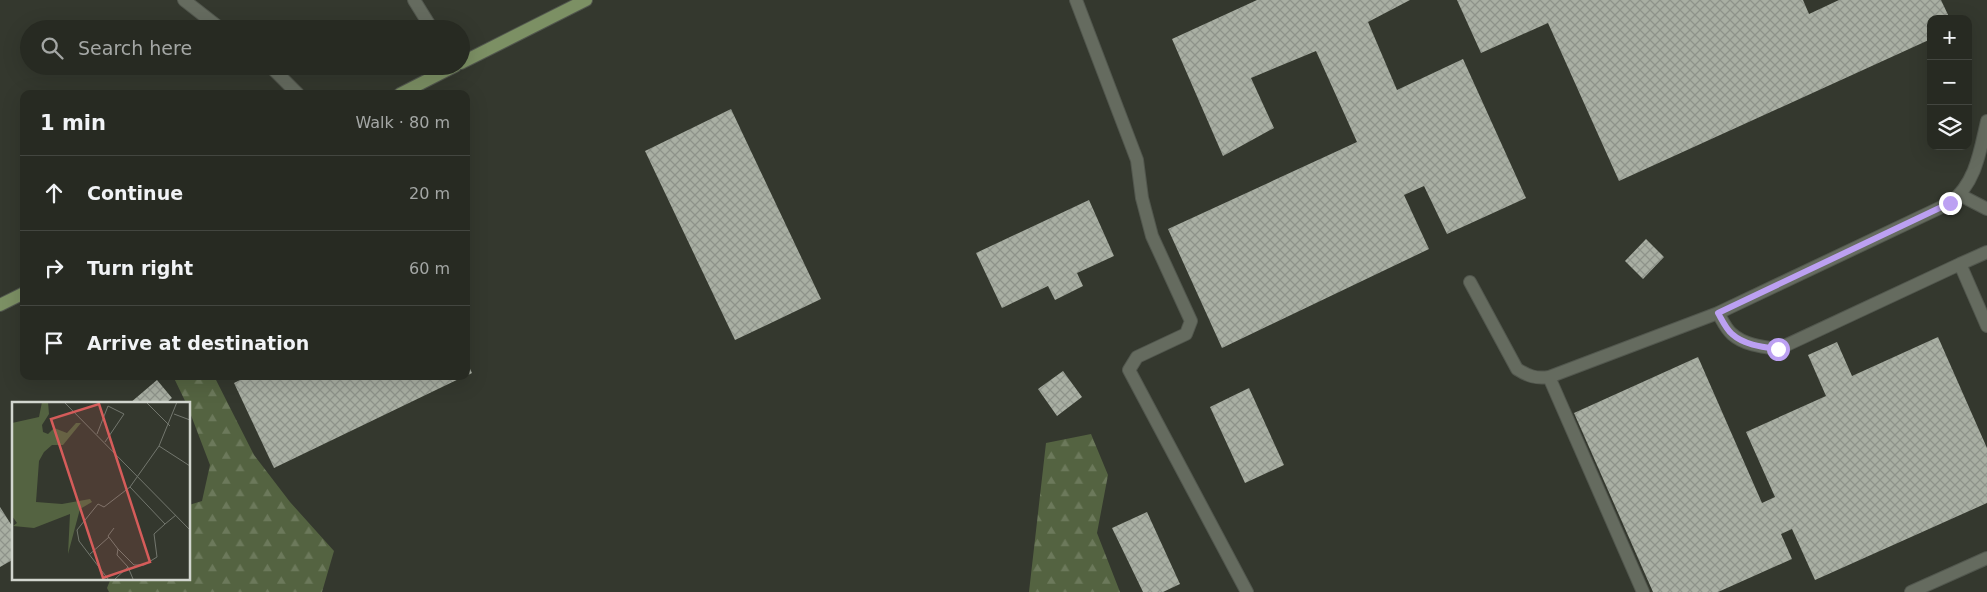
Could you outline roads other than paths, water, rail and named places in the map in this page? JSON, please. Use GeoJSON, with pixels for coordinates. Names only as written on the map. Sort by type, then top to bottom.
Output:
{"type":"FeatureCollection","features":[{"type":"Feature","properties":{"kind":"main road"},"geometry":{"type":"LineString","coordinates":[[470,58],[586,0]]}},
{"type":"Feature","properties":{"kind":"main road"},"geometry":{"type":"LineString","coordinates":[[408,90],[437,75]]}},
{"type":"Feature","properties":{"kind":"main road"},"geometry":{"type":"LineString","coordinates":[[0,305],[20,295]]}},
{"type":"Feature","properties":{"kind":"lane"},"geometry":{"type":"LineString","coordinates":[[184,0],[210,20]]}},
{"type":"Feature","properties":{"kind":"lane"},"geometry":{"type":"LineString","coordinates":[[414,0],[426,20]]}},
{"type":"Feature","properties":{"kind":"lane"},"geometry":{"type":"LineString","coordinates":[[1076,0],[1138,160],[1142,198],[1152,236],[1191,321],[1186,334],[1137,357],[1129,370],[1247,592]]}},
{"type":"Feature","properties":{"kind":"lane"},"geometry":{"type":"LineString","coordinates":[[279,75],[294,90]]}},
{"type":"Feature","properties":{"kind":"lane"},"geometry":{"type":"LineString","coordinates":[[1470,282],[1517,369],[1527,376],[1549,377],[1718,313],[1950,203],[1960,195],[1974,171],[1987,121]]}},
{"type":"Feature","properties":{"kind":"lane"},"geometry":{"type":"LineString","coordinates":[[1960,195],[1987,209]]}},
{"type":"Feature","properties":{"kind":"lane"},"geometry":{"type":"LineString","coordinates":[[1718,313],[1732,334],[1738,338],[1762,347],[1778,349],[1987,252]]}},
{"type":"Feature","properties":{"kind":"lane"},"geometry":{"type":"LineString","coordinates":[[1960,264],[1987,326]]}},
{"type":"Feature","properties":{"kind":"lane"},"geometry":{"type":"LineString","coordinates":[[1549,377],[1643,592]]}},
{"type":"Feature","properties":{"kind":"lane"},"geometry":{"type":"LineString","coordinates":[[1911,592],[1987,558]]}}]}
